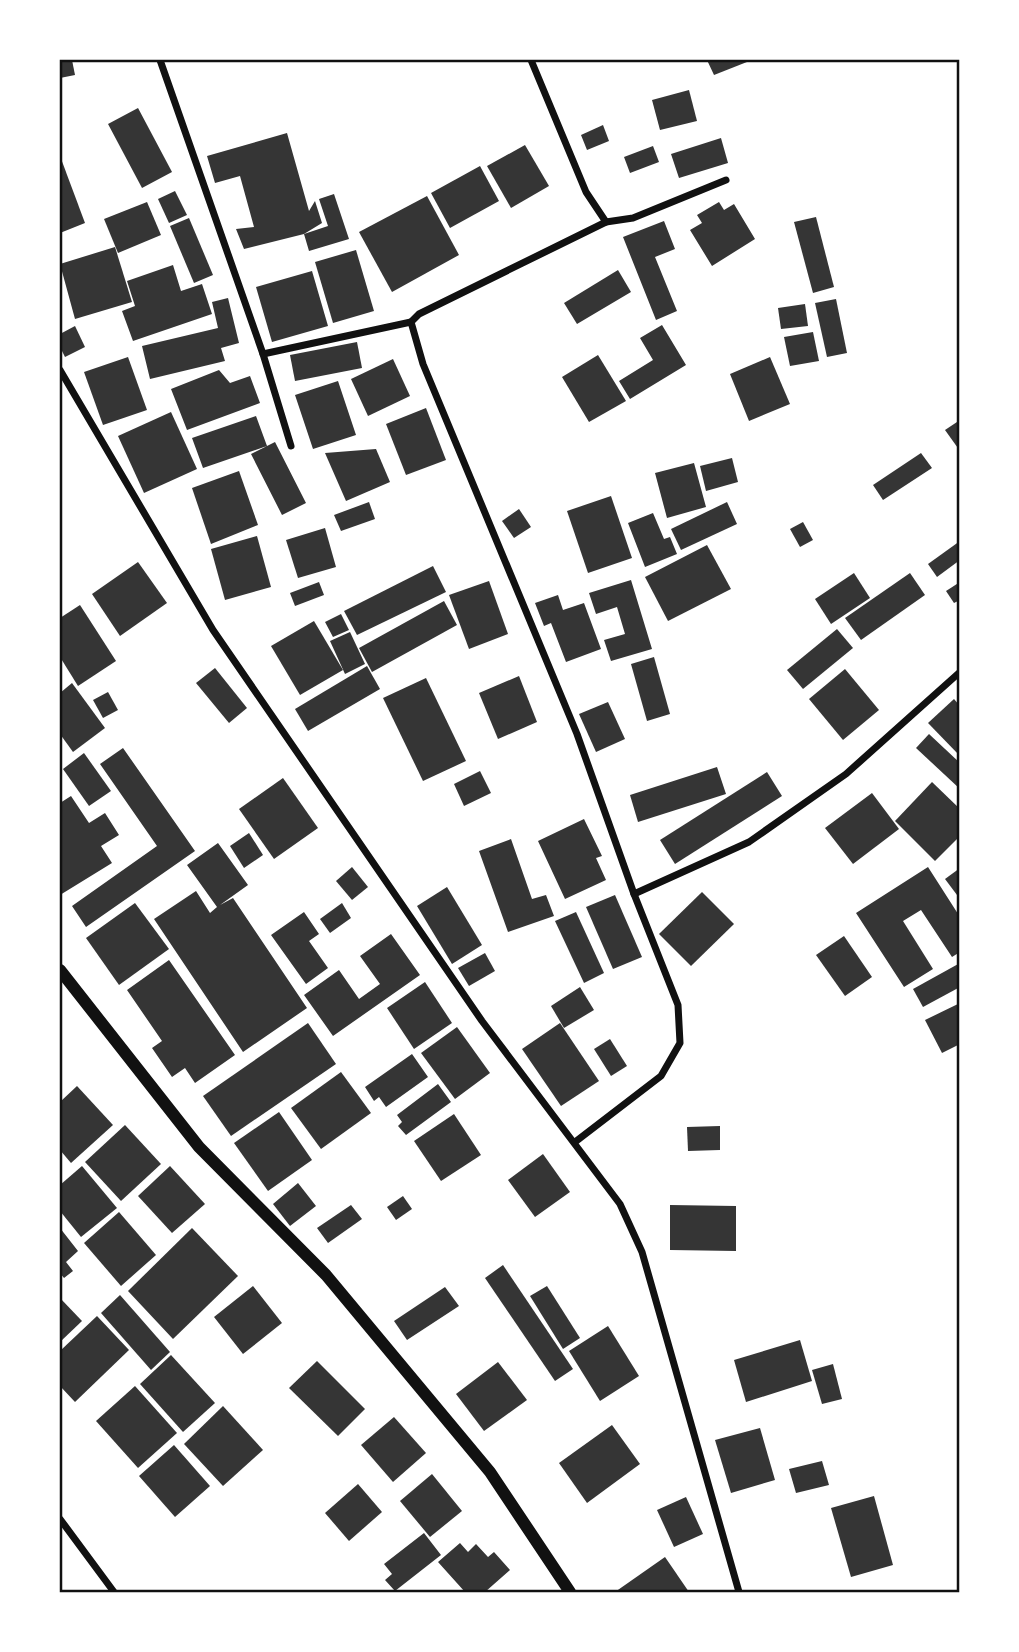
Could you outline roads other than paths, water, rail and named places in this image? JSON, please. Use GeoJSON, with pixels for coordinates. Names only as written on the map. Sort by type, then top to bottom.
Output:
{"type":"FeatureCollection","features":[{"type":"Feature","properties":{"kind":"street"},"geometry":{"type":"LineString","coordinates":[[160,60],[263,354],[291,446]]}},
{"type":"Feature","properties":{"kind":"street"},"geometry":{"type":"LineString","coordinates":[[531,60],[586,192],[606,222]]}},
{"type":"Feature","properties":{"kind":"street"},"geometry":{"type":"LineString","coordinates":[[263,354],[411,322],[419,314],[606,222],[633,218],[726,180]]}},
{"type":"Feature","properties":{"kind":"street"},"geometry":{"type":"LineString","coordinates":[[411,322],[423,364],[577,734],[634,894],[678,1005],[680,1043],[661,1076],[575,1142]]}},
{"type":"Feature","properties":{"kind":"street"},"geometry":{"type":"LineString","coordinates":[[60,370],[213,630],[482,1021],[620,1205],[642,1252],[739,1592]]}},
{"type":"Feature","properties":{"kind":"street"},"geometry":{"type":"LineString","coordinates":[[634,894],[749,842],[846,774],[960,672]]}},
{"type":"Feature","properties":{"kind":"street"},"geometry":{"type":"LineString","coordinates":[[60,970],[199,1147],[326,1275],[490,1472],[570,1592]]}},
{"type":"Feature","properties":{"kind":"street"},"geometry":{"type":"LineString","coordinates":[[60,1519],[114,1592]]}}]}
